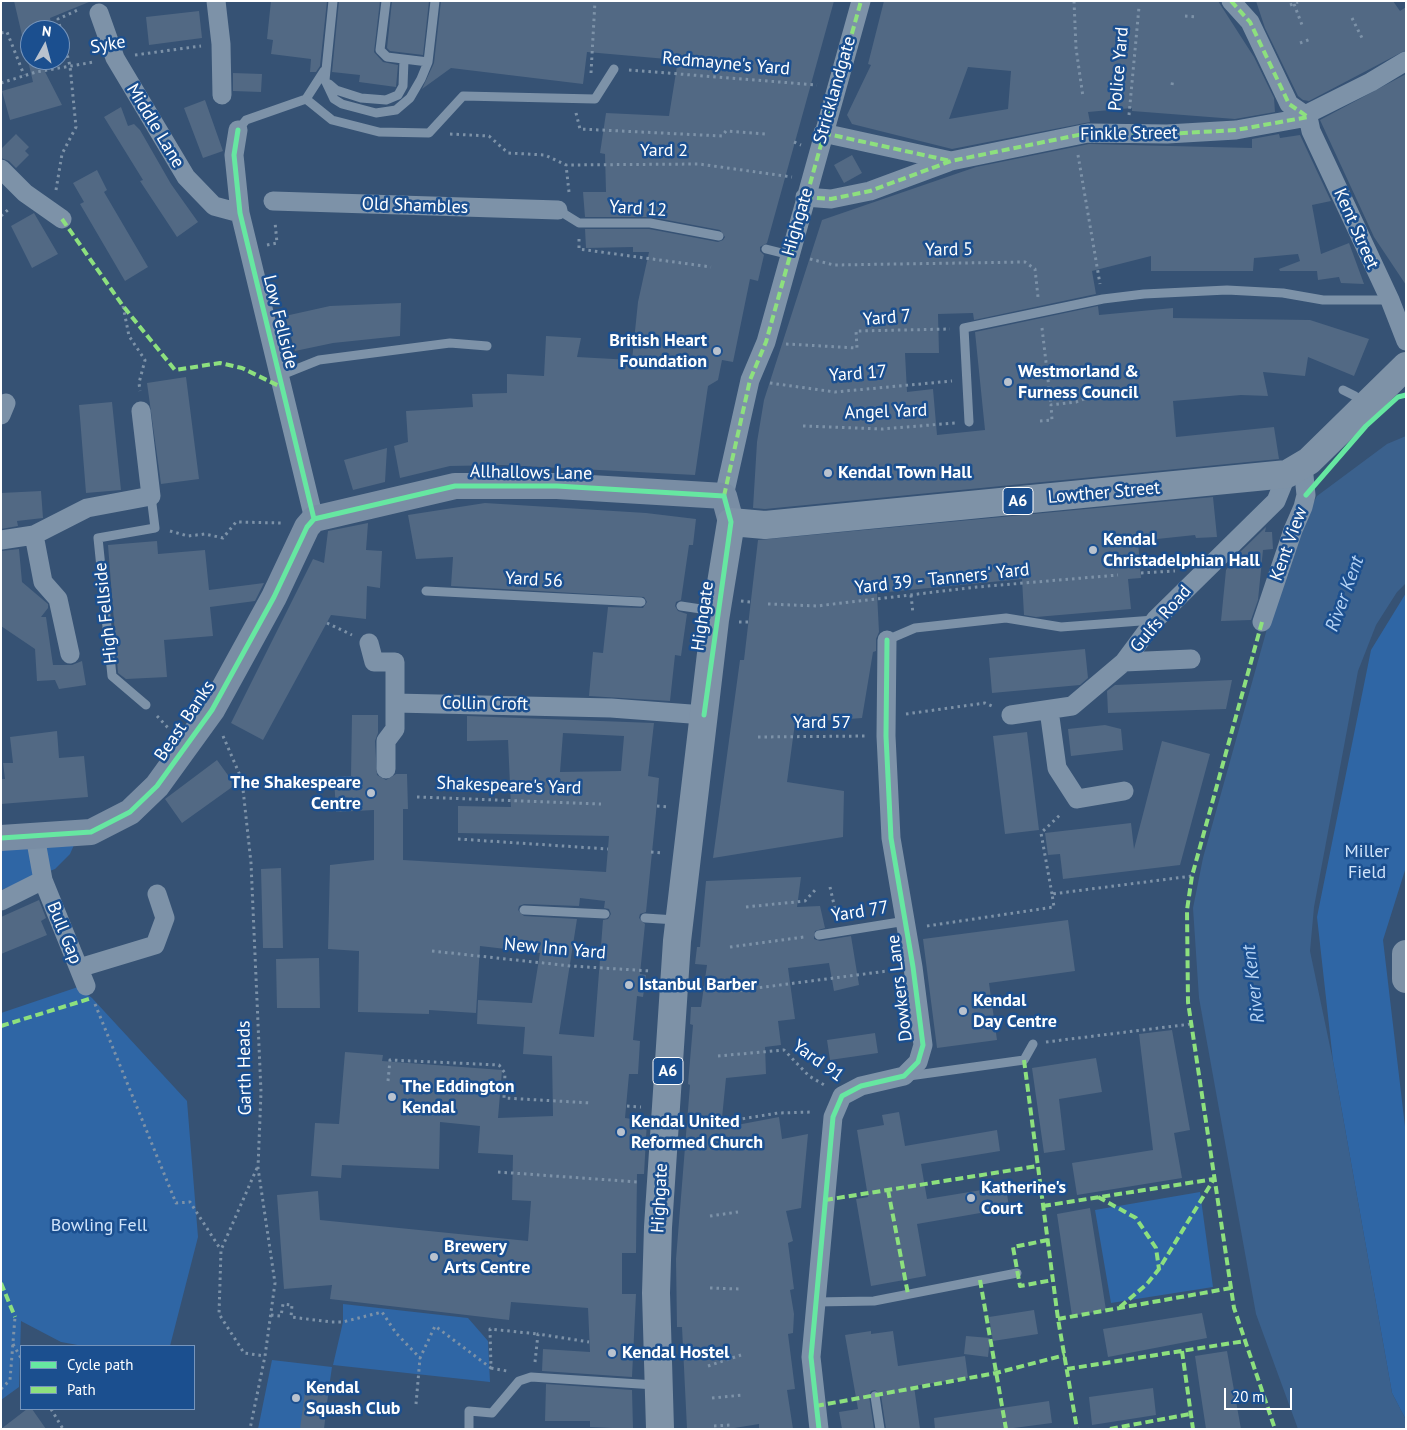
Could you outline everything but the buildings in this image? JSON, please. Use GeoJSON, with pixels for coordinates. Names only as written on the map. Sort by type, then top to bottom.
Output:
{"type":"FeatureCollection","features":[{"type":"Feature","properties":{"kind":"highway"},"geometry":{"type":"LineString","coordinates":[[1295,470],[1363,410],[1406,366]]}},
{"type":"Feature","properties":{"kind":"highway","name":"Lowther Street"},"geometry":{"type":"LineString","coordinates":[[727,509],[764,525],[1251,478],[1295,470]]}},
{"type":"Feature","properties":{"kind":"highway","name":"Highgate"},"geometry":{"type":"LineString","coordinates":[[660,1429],[656,1293],[675,972],[679,920],[727,509]]}},
{"type":"Feature","properties":{"kind":"highway"},"geometry":{"type":"LineString","coordinates":[[1406,954],[1406,979]]}},
{"type":"Feature","properties":{"kind":"street"},"geometry":{"type":"LineString","coordinates":[[216,1],[221,44],[222,95]]}},
{"type":"Feature","properties":{"kind":"street","name":"Stricklandgate"},"geometry":{"type":"LineString","coordinates":[[808,188],[861,1]]}},
{"type":"Feature","properties":{"kind":"street"},"geometry":{"type":"LineString","coordinates":[[1231,1],[1250,22],[1289,104],[1308,117],[1311,112],[1371,82],[1406,61]]}},
{"type":"Feature","properties":{"kind":"street","name":"Middle Lane"},"geometry":{"type":"LineString","coordinates":[[99,13],[115,58],[186,177],[214,206],[240,213]]}},
{"type":"Feature","properties":{"kind":"street","name":"Finkle Street"},"geometry":{"type":"LineString","coordinates":[[808,188],[831,199],[870,192],[951,161],[1075,135],[1167,134],[1236,130],[1308,117]]}},
{"type":"Feature","properties":{"kind":"street","name":"Kent Street"},"geometry":{"type":"LineString","coordinates":[[1308,117],[1311,131],[1390,300],[1406,341]]}},
{"type":"Feature","properties":{"kind":"street","name":"Low Fellside"},"geometry":{"type":"LineString","coordinates":[[238,130],[234,155],[240,213],[311,523]]}},
{"type":"Feature","properties":{"kind":"street","name":"Finkle Street"},"geometry":{"type":"LineString","coordinates":[[823,133],[951,161]]}},
{"type":"Feature","properties":{"kind":"street"},"geometry":{"type":"LineString","coordinates":[[1,169],[25,193],[62,219]]}},
{"type":"Feature","properties":{"kind":"street","name":"Highgate"},"geometry":{"type":"LineString","coordinates":[[727,509],[750,380],[766,342],[808,188]]}},
{"type":"Feature","properties":{"kind":"street","name":"Old Shambles"},"geometry":{"type":"LineString","coordinates":[[273,201],[558,210]]}},
{"type":"Feature","properties":{"kind":"street","name":"High Fellside"},"geometry":{"type":"LineString","coordinates":[[141,412],[151,496]]}},
{"type":"Feature","properties":{"kind":"street","name":"Gulfs Road"},"geometry":{"type":"LineString","coordinates":[[1011,715],[1072,706],[1100,683],[1124,662],[1156,619],[1205,569],[1265,514],[1276,501],[1295,470]]}},
{"type":"Feature","properties":{"kind":"street","name":"Kent View"},"geometry":{"type":"LineString","coordinates":[[1262,622],[1286,548],[1306,495],[1295,470]]}},
{"type":"Feature","properties":{"kind":"street"},"geometry":{"type":"LineString","coordinates":[[1251,478],[1263,496],[1265,514]]}},
{"type":"Feature","properties":{"kind":"street","name":"Allhallows Lane"},"geometry":{"type":"LineString","coordinates":[[311,523],[456,486],[558,486],[727,509]]}},
{"type":"Feature","properties":{"kind":"street"},"geometry":{"type":"LineString","coordinates":[[1,540],[34,535],[87,508],[151,496]]}},
{"type":"Feature","properties":{"kind":"street","name":"Beast Banks"},"geometry":{"type":"LineString","coordinates":[[1,838],[91,832],[130,812],[157,786],[187,748],[212,710],[274,597],[311,523]]}},
{"type":"Feature","properties":{"kind":"street"},"geometry":{"type":"LineString","coordinates":[[34,535],[43,582],[58,599],[70,654]]}},
{"type":"Feature","properties":{"kind":"street","name":"Dowkers Lane"},"geometry":{"type":"LineString","coordinates":[[887,640],[886,736],[891,838],[914,968],[922,1045],[918,1062],[904,1076]]}},
{"type":"Feature","properties":{"kind":"street"},"geometry":{"type":"LineString","coordinates":[[369,643],[374,662],[395,662],[395,729],[386,740],[386,769]]}},
{"type":"Feature","properties":{"kind":"street"},"geometry":{"type":"LineString","coordinates":[[1124,662],[1191,659]]}},
{"type":"Feature","properties":{"kind":"street","name":"Collin Croft"},"geometry":{"type":"LineString","coordinates":[[395,703],[593,707],[704,715]]}},
{"type":"Feature","properties":{"kind":"street"},"geometry":{"type":"LineString","coordinates":[[1049,710],[1057,768],[1077,799],[1124,791]]}},
{"type":"Feature","properties":{"kind":"street"},"geometry":{"type":"LineString","coordinates":[[1,901],[42,880],[35,836]]}},
{"type":"Feature","properties":{"kind":"street","name":"Bull Gap"},"geometry":{"type":"LineString","coordinates":[[42,880],[86,986]]}},
{"type":"Feature","properties":{"kind":"street"},"geometry":{"type":"LineString","coordinates":[[79,968],[155,945],[165,918],[157,894]]}},
{"type":"Feature","properties":{"kind":"street"},"geometry":{"type":"LineString","coordinates":[[819,1429],[811,1357],[833,1117],[842,1096],[861,1086],[904,1076]]}},
{"type":"Feature","properties":{"kind":"lane"},"geometry":{"type":"LineString","coordinates":[[333,1],[325,80],[334,99],[342,104],[376,113],[396,110],[410,98],[428,62],[435,1]]}},
{"type":"Feature","properties":{"kind":"lane"},"geometry":{"type":"LineString","coordinates":[[238,130],[246,120],[306,98],[321,78],[325,69],[333,1]]}},
{"type":"Feature","properties":{"kind":"lane"},"geometry":{"type":"LineString","coordinates":[[386,1],[380,50],[387,57],[428,62]]}},
{"type":"Feature","properties":{"kind":"lane"},"geometry":{"type":"LineString","coordinates":[[325,80],[336,90],[345,93],[373,101],[386,100],[398,95],[403,86],[404,60]]}},
{"type":"Feature","properties":{"kind":"lane"},"geometry":{"type":"LineString","coordinates":[[306,98],[332,120],[378,132],[429,133],[463,96],[595,99],[614,69]]}},
{"type":"Feature","properties":{"kind":"lane"},"geometry":{"type":"LineString","coordinates":[[558,210],[579,223]]}},
{"type":"Feature","properties":{"kind":"lane","name":"Yard 12"},"geometry":{"type":"LineString","coordinates":[[579,223],[650,223],[719,236]]}},
{"type":"Feature","properties":{"kind":"lane"},"geometry":{"type":"LineString","coordinates":[[766,249],[790,254]]}},
{"type":"Feature","properties":{"kind":"lane"},"geometry":{"type":"LineString","coordinates":[[969,422],[964,328],[1081,304],[1144,294],[1227,290],[1283,292],[1323,300],[1390,300]]}},
{"type":"Feature","properties":{"kind":"lane"},"geometry":{"type":"LineString","coordinates":[[278,376],[319,360],[450,343],[487,346]]}},
{"type":"Feature","properties":{"kind":"lane"},"geometry":{"type":"LineString","coordinates":[[1343,390],[1360,401],[1363,410]]}},
{"type":"Feature","properties":{"kind":"lane","name":"High Fellside"},"geometry":{"type":"LineString","coordinates":[[146,705],[112,676],[98,538],[155,528],[151,496]]}},
{"type":"Feature","properties":{"kind":"lane","name":"Yard 56"},"geometry":{"type":"LineString","coordinates":[[426,591],[641,602]]}},
{"type":"Feature","properties":{"kind":"lane"},"geometry":{"type":"LineString","coordinates":[[680,606],[716,612]]}},
{"type":"Feature","properties":{"kind":"lane"},"geometry":{"type":"LineString","coordinates":[[887,640],[915,628],[1006,618],[1061,627],[1156,619]]}},
{"type":"Feature","properties":{"kind":"lane"},"geometry":{"type":"LineString","coordinates":[[524,910],[605,914]]}},
{"type":"Feature","properties":{"kind":"lane"},"geometry":{"type":"LineString","coordinates":[[645,918],[679,920]]}},
{"type":"Feature","properties":{"kind":"lane","name":"Yard 77"},"geometry":{"type":"LineString","coordinates":[[819,934],[907,925]]}},
{"type":"Feature","properties":{"kind":"lane"},"geometry":{"type":"LineString","coordinates":[[904,1076],[1024,1060],[1033,1044]]}},
{"type":"Feature","properties":{"kind":"lane"},"geometry":{"type":"LineString","coordinates":[[815,1302],[874,1301],[1017,1273]]}},
{"type":"Feature","properties":{"kind":"lane"},"geometry":{"type":"LineString","coordinates":[[469,1429],[469,1411],[492,1413],[519,1381],[532,1377],[658,1385]]}},
{"type":"Feature","properties":{"kind":"lane"},"geometry":{"type":"LineString","coordinates":[[875,1396],[880,1429]]}},
{"type":"Feature","properties":{"kind":"path"},"geometry":{"type":"LineString","coordinates":[[587,99],[593,53],[595,1]]}},
{"type":"Feature","properties":{"kind":"path"},"geometry":{"type":"LineString","coordinates":[[1074,1],[1076,48],[1083,97]]}},
{"type":"Feature","properties":{"kind":"path"},"geometry":{"type":"LineString","coordinates":[[1294,4],[1302,25]]}},
{"type":"Feature","properties":{"kind":"path"},"geometry":{"type":"LineString","coordinates":[[58,20],[76,11]]}},
{"type":"Feature","properties":{"kind":"path"},"geometry":{"type":"LineString","coordinates":[[1185,16],[1197,17]]}},
{"type":"Feature","properties":{"kind":"path"},"geometry":{"type":"LineString","coordinates":[[1352,18],[1363,40]]}},
{"type":"Feature","properties":{"kind":"path"},"geometry":{"type":"LineString","coordinates":[[1,33],[7,32],[24,75]]}},
{"type":"Feature","properties":{"kind":"path"},"geometry":{"type":"LineString","coordinates":[[1300,43],[1310,40]]}},
{"type":"Feature","properties":{"kind":"path"},"geometry":{"type":"LineString","coordinates":[[62,219],[54,198],[62,154],[76,127],[70,66]]}},
{"type":"Feature","properties":{"kind":"path"},"geometry":{"type":"LineString","coordinates":[[1172,86],[1174,79]]}},
{"type":"Feature","properties":{"kind":"path"},"geometry":{"type":"LineString","coordinates":[[429,133],[489,136],[508,153],[546,155],[566,165],[570,200],[558,210]]}},
{"type":"Feature","properties":{"kind":"path"},"geometry":{"type":"LineString","coordinates":[[1075,135],[1103,300]]}},
{"type":"Feature","properties":{"kind":"path"},"geometry":{"type":"LineString","coordinates":[[579,223],[579,249],[711,268]]}},
{"type":"Feature","properties":{"kind":"path"},"geometry":{"type":"LineString","coordinates":[[268,245],[277,243],[275,227]]}},
{"type":"Feature","properties":{"kind":"path"},"geometry":{"type":"LineString","coordinates":[[123,306],[129,336],[145,360],[139,383],[141,412]]}},
{"type":"Feature","properties":{"kind":"path"},"geometry":{"type":"LineString","coordinates":[[1040,421],[1052,420],[1041,319],[1054,318],[1060,309]]}},
{"type":"Feature","properties":{"kind":"path"},"geometry":{"type":"LineString","coordinates":[[1051,405],[1076,402],[1089,397]]}},
{"type":"Feature","properties":{"kind":"path"},"geometry":{"type":"LineString","coordinates":[[188,536],[205,534],[223,538],[236,522],[311,523]]}},
{"type":"Feature","properties":{"kind":"path"},"geometry":{"type":"LineString","coordinates":[[327,623],[369,643]]}},
{"type":"Feature","properties":{"kind":"path"},"geometry":{"type":"LineString","coordinates":[[886,717],[986,703],[1011,715]]}},
{"type":"Feature","properties":{"kind":"path"},"geometry":{"type":"LineString","coordinates":[[146,705],[187,748]]}},
{"type":"Feature","properties":{"kind":"path"},"geometry":{"type":"LineString","coordinates":[[907,925],[1054,906],[1041,834],[1077,799]]}},
{"type":"Feature","properties":{"kind":"path"},"geometry":{"type":"LineString","coordinates":[[458,839],[608,849]]}},
{"type":"Feature","properties":{"kind":"path"},"geometry":{"type":"LineString","coordinates":[[1052,894],[1192,876]]}},
{"type":"Feature","properties":{"kind":"path"},"geometry":{"type":"LineString","coordinates":[[830,887],[840,931]]}},
{"type":"Feature","properties":{"kind":"path"},"geometry":{"type":"LineString","coordinates":[[746,907],[805,902],[816,889]]}},
{"type":"Feature","properties":{"kind":"path"},"geometry":{"type":"LineString","coordinates":[[730,946],[804,937]]}},
{"type":"Feature","properties":{"kind":"path"},"geometry":{"type":"LineString","coordinates":[[734,991],[914,968]]}},
{"type":"Feature","properties":{"kind":"path"},"geometry":{"type":"LineString","coordinates":[[86,986],[176,1203],[190,1202],[221,1250]]}},
{"type":"Feature","properties":{"kind":"path"},"geometry":{"type":"LineString","coordinates":[[1033,1044],[1191,1024]]}},
{"type":"Feature","properties":{"kind":"path"},"geometry":{"type":"LineString","coordinates":[[388,1081],[390,1060],[498,1065],[505,1073],[504,1098],[592,1103]]}},
{"type":"Feature","properties":{"kind":"path"},"geometry":{"type":"LineString","coordinates":[[717,1123],[811,1111],[833,1117]]}},
{"type":"Feature","properties":{"kind":"path"},"geometry":{"type":"LineString","coordinates":[[258,1168],[221,1250],[219,1314],[244,1353],[265,1356]]}},
{"type":"Feature","properties":{"kind":"path"},"geometry":{"type":"LineString","coordinates":[[498,1172],[661,1184]]}},
{"type":"Feature","properties":{"kind":"path"},"geometry":{"type":"LineString","coordinates":[[710,1216],[738,1212]]}},
{"type":"Feature","properties":{"kind":"path"},"geometry":{"type":"LineString","coordinates":[[710,1288],[740,1288]]}},
{"type":"Feature","properties":{"kind":"path"},"geometry":{"type":"LineString","coordinates":[[271,1315],[282,1316],[283,1304],[292,1305],[291,1317],[331,1322],[343,1322],[382,1312],[396,1333],[420,1358]]}},
{"type":"Feature","properties":{"kind":"path"},"geometry":{"type":"LineString","coordinates":[[1,1389],[10,1380],[14,1317]]}},
{"type":"Feature","properties":{"kind":"path"},"geometry":{"type":"LineString","coordinates":[[416,1404],[420,1358],[435,1326],[491,1368],[490,1329],[589,1342]]}},
{"type":"Feature","properties":{"kind":"path"},"geometry":{"type":"LineString","coordinates":[[532,1377],[538,1334]]}},
{"type":"Feature","properties":{"kind":"path"},"geometry":{"type":"LineString","coordinates":[[12,1343],[20,1356]]}},
{"type":"Feature","properties":{"kind":"path"},"geometry":{"type":"LineString","coordinates":[[708,1366],[742,1355]]}},
{"type":"Feature","properties":{"kind":"path"},"geometry":{"type":"LineString","coordinates":[[712,1398],[743,1395]]}},
{"type":"Feature","properties":{"kind":"path"},"geometry":{"type":"LineString","coordinates":[[52,1410],[63,1429]]}},
{"type":"Feature","properties":{"kind":"path"},"geometry":{"type":"LineString","coordinates":[[714,1426],[730,1425]]}},
{"type":"Feature","properties":{"kind":"green space","name":"Miller Field"},"geometry":{"type":"Polygon","coordinates":[[[1406,593],[1406,867],[1383,940],[1406,1135],[1406,1420],[1392,1393],[1333,1061],[1317,917],[1371,650],[1406,593]]]}},
{"type":"Feature","properties":{"kind":"green space"},"geometry":{"type":"Polygon","coordinates":[[[74,845],[70,854],[55,869],[1,890],[1,849],[74,845]]]}},
{"type":"Feature","properties":{"kind":"green space","name":"Bowling Fell"},"geometry":{"type":"Polygon","coordinates":[[[78,987],[92,998],[187,1101],[198,1237],[170,1345],[78,1345],[61,1342],[21,1321],[19,1387],[1,1400],[1,1013],[78,987]]]}},
{"type":"Feature","properties":{"kind":"green space"},"geometry":{"type":"Polygon","coordinates":[[[1200,1192],[1213,1287],[1111,1303],[1095,1210],[1200,1192]]]}},
{"type":"Feature","properties":{"kind":"green space"},"geometry":{"type":"Polygon","coordinates":[[[343,1304],[468,1318],[488,1341],[490,1382],[333,1365],[343,1322],[343,1304]]]}},
{"type":"Feature","properties":{"kind":"green space","name":"Kendal Squash Club"},"geometry":{"type":"Polygon","coordinates":[[[272,1360],[332,1367],[323,1429],[258,1429],[272,1360]]]}},
{"type":"Feature","properties":{"kind":"water","name":"River Kent"},"geometry":{"type":"Polygon","coordinates":[[[1406,436],[1406,583],[1397,592],[1376,625],[1358,671],[1314,907],[1310,951],[1333,1061],[1392,1393],[1406,1420],[1406,1429],[1298,1429],[1256,1314],[1199,998],[1193,908],[1203,858],[1282,575],[1298,530],[1317,496],[1387,444],[1406,436]]]}},
{"type":"Feature","properties":{"kind":"marked path"},"geometry":{"type":"LineString","coordinates":[[724,496],[750,380],[766,342],[861,1]]}},
{"type":"Feature","properties":{"kind":"marked path"},"geometry":{"type":"LineString","coordinates":[[1231,1],[1250,22],[1289,104],[1308,117]]}},
{"type":"Feature","properties":{"kind":"marked path"},"geometry":{"type":"LineString","coordinates":[[805,197],[831,199],[870,191],[951,161],[1088,133],[1167,134],[1236,130],[1308,117]]}},
{"type":"Feature","properties":{"kind":"marked path"},"geometry":{"type":"LineString","coordinates":[[823,133],[951,161]]}},
{"type":"Feature","properties":{"kind":"marked path"},"geometry":{"type":"LineString","coordinates":[[62,219],[123,306],[175,370],[220,363],[242,368],[281,387]]}},
{"type":"Feature","properties":{"kind":"marked path"},"geometry":{"type":"LineString","coordinates":[[1262,622],[1192,876],[1187,910],[1188,1002],[1234,1308],[1275,1429]]}},
{"type":"Feature","properties":{"kind":"marked path"},"geometry":{"type":"LineString","coordinates":[[1,1026],[92,998]]}},
{"type":"Feature","properties":{"kind":"marked path"},"geometry":{"type":"LineString","coordinates":[[1024,1060],[1058,1319],[1077,1429]]}},
{"type":"Feature","properties":{"kind":"marked path"},"geometry":{"type":"LineString","coordinates":[[825,1200],[1038,1166]]}},
{"type":"Feature","properties":{"kind":"marked path"},"geometry":{"type":"LineString","coordinates":[[1043,1206],[1214,1179]]}},
{"type":"Feature","properties":{"kind":"marked path"},"geometry":{"type":"LineString","coordinates":[[1120,1307],[1147,1284],[1159,1269],[1214,1179]]}},
{"type":"Feature","properties":{"kind":"marked path"},"geometry":{"type":"LineString","coordinates":[[888,1190],[908,1294]]}},
{"type":"Feature","properties":{"kind":"marked path"},"geometry":{"type":"LineString","coordinates":[[1098,1197],[1136,1218],[1156,1248],[1159,1269]]}},
{"type":"Feature","properties":{"kind":"marked path"},"geometry":{"type":"LineString","coordinates":[[1048,1240],[1013,1247],[1020,1286],[1053,1280]]}},
{"type":"Feature","properties":{"kind":"marked path"},"geometry":{"type":"LineString","coordinates":[[980,1280],[1006,1429]]}},
{"type":"Feature","properties":{"kind":"marked path"},"geometry":{"type":"LineString","coordinates":[[1,1283],[15,1317]]}},
{"type":"Feature","properties":{"kind":"marked path"},"geometry":{"type":"LineString","coordinates":[[1058,1319],[1231,1288]]}},
{"type":"Feature","properties":{"kind":"marked path"},"geometry":{"type":"LineString","coordinates":[[1067,1369],[1245,1341]]}},
{"type":"Feature","properties":{"kind":"marked path"},"geometry":{"type":"LineString","coordinates":[[1182,1351],[1193,1429]]}},
{"type":"Feature","properties":{"kind":"marked path"},"geometry":{"type":"LineString","coordinates":[[816,1406],[996,1373],[1065,1355]]}},
{"type":"Feature","properties":{"kind":"marked path"},"geometry":{"type":"LineString","coordinates":[[1110,1429],[1190,1414]]}},
{"type":"Feature","properties":{"kind":"cycle path"},"geometry":{"type":"LineString","coordinates":[[238,130],[234,155],[240,213],[314,519]]}},
{"type":"Feature","properties":{"kind":"cycle path"},"geometry":{"type":"LineString","coordinates":[[1306,495],[1366,426],[1398,397],[1406,395]]}},
{"type":"Feature","properties":{"kind":"cycle path"},"geometry":{"type":"LineString","coordinates":[[314,519],[455,486],[557,486],[724,496],[731,522],[704,715]]}},
{"type":"Feature","properties":{"kind":"cycle path"},"geometry":{"type":"LineString","coordinates":[[1,838],[91,832],[130,812],[157,786],[212,710],[274,597],[307,527],[314,519]]}},
{"type":"Feature","properties":{"kind":"cycle path"},"geometry":{"type":"LineString","coordinates":[[819,1429],[811,1357],[833,1117],[842,1096],[861,1086],[904,1076],[918,1062],[923,1045],[913,967],[891,838],[886,736],[887,640]]}},
{"type":"Feature","properties":{"kind":"place","name":"British Heart Foundation"},"geometry":{"type":"Point","coordinates":[717,351]}},
{"type":"Feature","properties":{"kind":"place","name":"Westmorland & Furness Council"},"geometry":{"type":"Point","coordinates":[1008,382]}},
{"type":"Feature","properties":{"kind":"place","name":"Kendal Town Hall"},"geometry":{"type":"Point","coordinates":[828,473]}},
{"type":"Feature","properties":{"kind":"place","name":"Kendal Christadelphian Hall"},"geometry":{"type":"Point","coordinates":[1093,550]}},
{"type":"Feature","properties":{"kind":"place","name":"The Shakespeare Centre"},"geometry":{"type":"Point","coordinates":[371,793]}},
{"type":"Feature","properties":{"kind":"place","name":"Istanbul Barber"},"geometry":{"type":"Point","coordinates":[629,985]}},
{"type":"Feature","properties":{"kind":"place","name":"Kendal Day Centre"},"geometry":{"type":"Point","coordinates":[963,1011]}},
{"type":"Feature","properties":{"kind":"place","name":"The Eddington Kendal"},"geometry":{"type":"Point","coordinates":[392,1097]}},
{"type":"Feature","properties":{"kind":"place","name":"Kendal United Reformed Church"},"geometry":{"type":"Point","coordinates":[621,1132]}},
{"type":"Feature","properties":{"kind":"place","name":"Katherine's Court"},"geometry":{"type":"Point","coordinates":[971,1198]}},
{"type":"Feature","properties":{"kind":"place","name":"Brewery Arts Centre"},"geometry":{"type":"Point","coordinates":[434,1257]}},
{"type":"Feature","properties":{"kind":"place","name":"Kendal Hostel"},"geometry":{"type":"Point","coordinates":[612,1353]}},
{"type":"Feature","properties":{"kind":"place","name":"Kendal Squash Club"},"geometry":{"type":"Point","coordinates":[296,1398]}}]}
